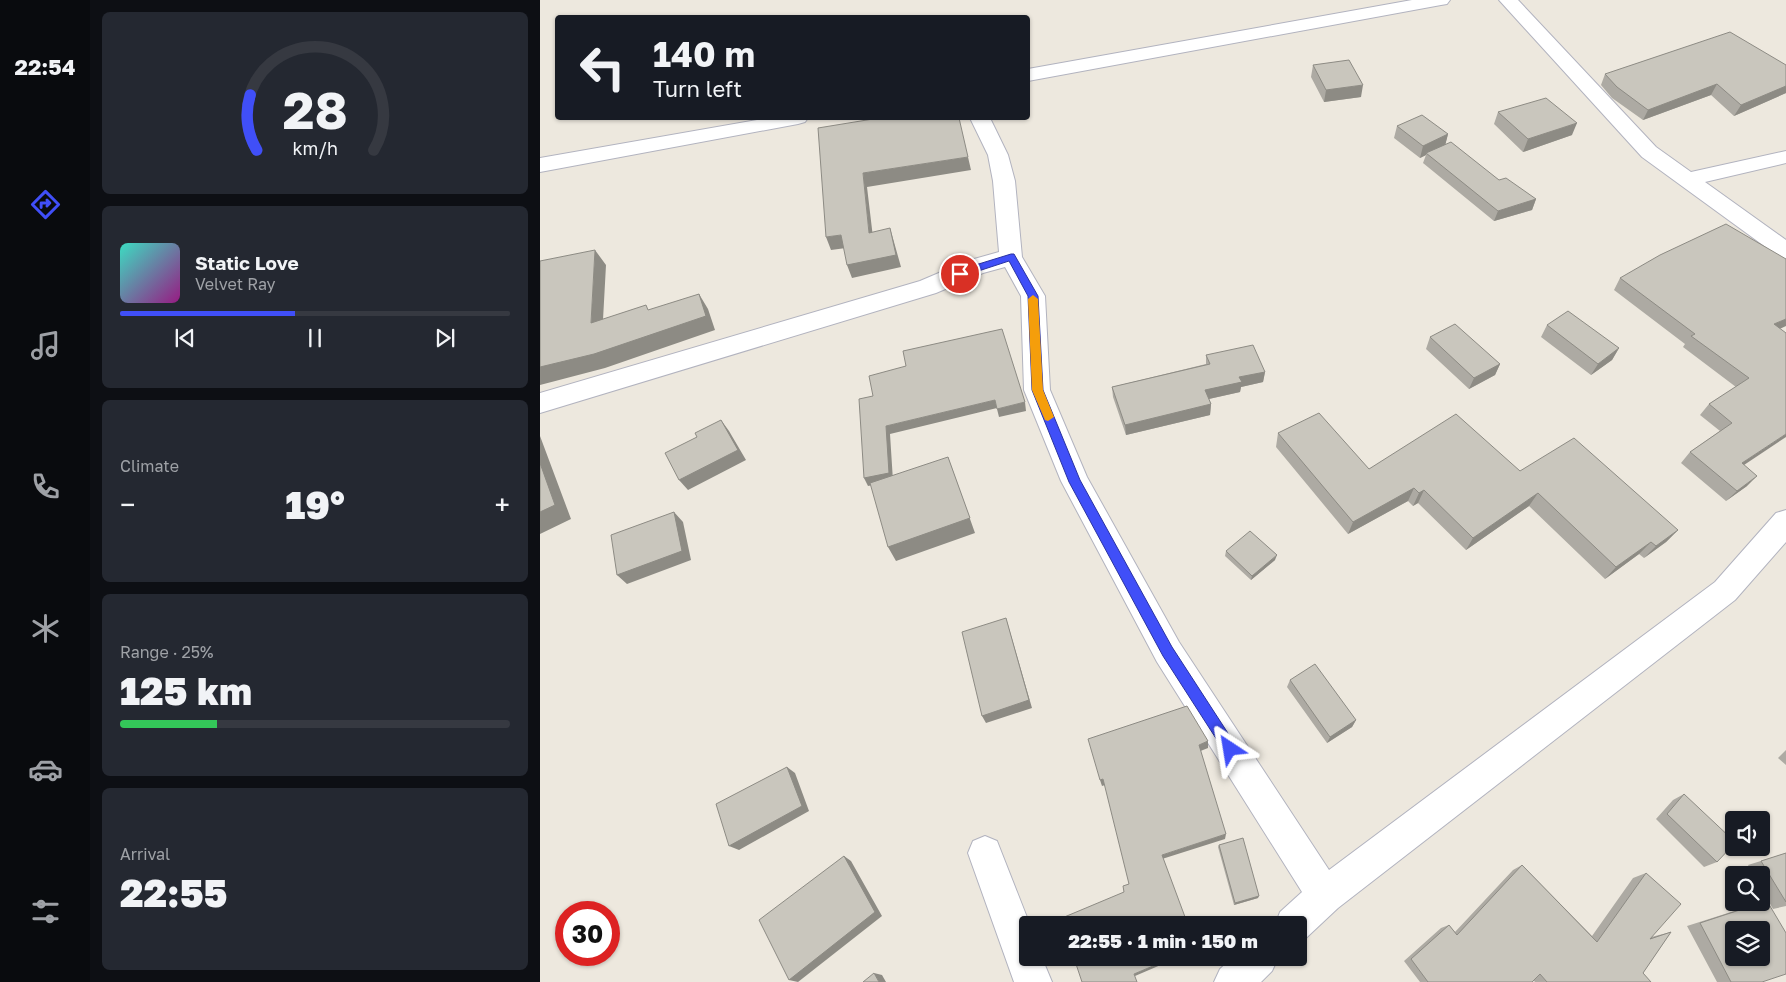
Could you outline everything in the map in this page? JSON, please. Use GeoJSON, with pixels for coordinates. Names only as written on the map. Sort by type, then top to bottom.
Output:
{"type":"FeatureCollection","features":[{"type":"Feature","properties":{"kind":"street"},"geometry":{"type":"LineString","coordinates":[[1030,75],[1441,0]]}},
{"type":"Feature","properties":{"kind":"street"},"geometry":{"type":"LineString","coordinates":[[1508,0],[1649,152],[1786,251]]}},
{"type":"Feature","properties":{"kind":"street"},"geometry":{"type":"LineString","coordinates":[[540,165],[787,120]]}},
{"type":"Feature","properties":{"kind":"street"},"geometry":{"type":"LineString","coordinates":[[981,120],[998,155],[1004,181],[1011,257],[1033,296],[1037,390],[1075,482],[1168,652],[1325,895]]}},
{"type":"Feature","properties":{"kind":"street"},"geometry":{"type":"LineString","coordinates":[[1687,180],[1786,157]]}},
{"type":"Feature","properties":{"kind":"street"},"geometry":{"type":"LineString","coordinates":[[540,402],[809,324],[928,286],[975,267],[1011,257]]}},
{"type":"Feature","properties":{"kind":"street"},"geometry":{"type":"LineString","coordinates":[[1303,916],[1325,895],[1725,591],[1786,522]]}},
{"type":"Feature","properties":{"kind":"street"},"geometry":{"type":"LineString","coordinates":[[986,853],[1033,982]]}},
{"type":"Feature","properties":{"kind":"street"},"geometry":{"type":"LineString","coordinates":[[1233,982],[1250,966]]}},
{"type":"Feature","properties":{"kind":"building"},"geometry":{"type":"Polygon","coordinates":[[[1730,32],[1786,65],[1786,86],[1741,105],[1717,84],[1648,110],[1617,87],[1605,74],[1730,32]]]}},
{"type":"Feature","properties":{"kind":"building"},"geometry":{"type":"Polygon","coordinates":[[[1349,60],[1363,85],[1326,90],[1313,65],[1349,60]]]}},
{"type":"Feature","properties":{"kind":"building"},"geometry":{"type":"Polygon","coordinates":[[[1546,98],[1577,123],[1528,139],[1498,112],[1546,98]]]}},
{"type":"Feature","properties":{"kind":"building"},"geometry":{"type":"Polygon","coordinates":[[[1422,115],[1448,134],[1423,146],[1397,126],[1422,115]]]}},
{"type":"Feature","properties":{"kind":"building"},"geometry":{"type":"Polygon","coordinates":[[[867,120],[959,120],[968,157],[863,173],[869,233],[890,228],[896,255],[847,265],[841,235],[826,237],[818,128],[867,120]]]}},
{"type":"Feature","properties":{"kind":"building"},"geometry":{"type":"Polygon","coordinates":[[[1451,142],[1499,180],[1506,178],[1536,199],[1498,211],[1426,153],[1451,142]]]}},
{"type":"Feature","properties":{"kind":"building"},"geometry":{"type":"Polygon","coordinates":[[[1726,224],[1786,259],[1786,319],[1774,324],[1786,333],[1786,434],[1742,463],[1757,476],[1737,491],[1690,452],[1732,423],[1709,404],[1749,378],[1691,336],[1695,334],[1620,278],[1660,255],[1726,224]]]}},
{"type":"Feature","properties":{"kind":"building"},"geometry":{"type":"Polygon","coordinates":[[[595,250],[591,323],[646,305],[648,310],[699,294],[706,316],[594,354],[540,367],[540,261],[595,250]]]}},
{"type":"Feature","properties":{"kind":"building"},"geometry":{"type":"Polygon","coordinates":[[[1568,311],[1619,348],[1598,364],[1547,325],[1568,311]]]}},
{"type":"Feature","properties":{"kind":"building"},"geometry":{"type":"Polygon","coordinates":[[[1455,324],[1500,364],[1474,378],[1430,337],[1455,324]]]}},
{"type":"Feature","properties":{"kind":"building"},"geometry":{"type":"Polygon","coordinates":[[[1002,329],[1025,402],[997,409],[995,400],[886,426],[889,473],[864,478],[859,399],[873,396],[869,376],[906,366],[903,351],[1002,329]]]}},
{"type":"Feature","properties":{"kind":"building"},"geometry":{"type":"Polygon","coordinates":[[[1253,345],[1265,372],[1239,377],[1242,382],[1205,390],[1211,404],[1125,425],[1112,387],[1210,364],[1206,355],[1253,345]]]}},
{"type":"Feature","properties":{"kind":"building"},"geometry":{"type":"Polygon","coordinates":[[[1319,413],[1369,469],[1456,414],[1520,471],[1574,438],[1678,530],[1656,546],[1651,542],[1616,567],[1538,493],[1473,538],[1424,490],[1419,493],[1414,488],[1353,522],[1278,433],[1319,413]]]}},
{"type":"Feature","properties":{"kind":"building"},"geometry":{"type":"Polygon","coordinates":[[[721,420],[738,450],[679,480],[665,453],[697,437],[695,433],[721,420]]]}},
{"type":"Feature","properties":{"kind":"building"},"geometry":{"type":"Polygon","coordinates":[[[948,457],[970,518],[888,547],[870,483],[948,457]]]}},
{"type":"Feature","properties":{"kind":"building"},"geometry":{"type":"Polygon","coordinates":[[[540,463],[555,505],[540,512],[540,463]]]}},
{"type":"Feature","properties":{"kind":"building"},"geometry":{"type":"Polygon","coordinates":[[[674,512],[682,551],[617,575],[611,535],[674,512]]]}},
{"type":"Feature","properties":{"kind":"building"},"geometry":{"type":"Polygon","coordinates":[[[1250,531],[1277,555],[1252,576],[1226,551],[1250,531]]]}},
{"type":"Feature","properties":{"kind":"building"},"geometry":{"type":"Polygon","coordinates":[[[1006,618],[1029,700],[982,716],[962,632],[1006,618]]]}},
{"type":"Feature","properties":{"kind":"building"},"geometry":{"type":"Polygon","coordinates":[[[1315,664],[1356,720],[1330,737],[1290,680],[1315,664]]]}},
{"type":"Feature","properties":{"kind":"building"},"geometry":{"type":"Polygon","coordinates":[[[1187,706],[1208,741],[1199,745],[1226,834],[1162,855],[1185,916],[1067,916],[1124,892],[1123,886],[1129,884],[1103,779],[1100,780],[1088,739],[1187,706]]]}},
{"type":"Feature","properties":{"kind":"building"},"geometry":{"type":"Polygon","coordinates":[[[787,767],[802,806],[729,846],[716,804],[787,767]]]}},
{"type":"Feature","properties":{"kind":"building"},"geometry":{"type":"Polygon","coordinates":[[[1684,794],[1725,833],[1725,854],[1717,862],[1667,814],[1684,794]]]}},
{"type":"Feature","properties":{"kind":"building"},"geometry":{"type":"Polygon","coordinates":[[[1243,838],[1259,896],[1235,903],[1219,845],[1243,838]]]}},
{"type":"Feature","properties":{"kind":"building"},"geometry":{"type":"Polygon","coordinates":[[[1786,853],[1786,902],[1770,876],[1770,866],[1764,866],[1761,861],[1786,853]]]}},
{"type":"Feature","properties":{"kind":"building"},"geometry":{"type":"Polygon","coordinates":[[[844,856],[875,912],[789,980],[759,920],[844,856]]]}},
{"type":"Feature","properties":{"kind":"building"},"geometry":{"type":"Polygon","coordinates":[[[1522,865],[1597,942],[1646,873],[1681,904],[1650,939],[1671,932],[1643,973],[1651,982],[1547,982],[1540,974],[1532,982],[1428,982],[1411,959],[1449,925],[1457,935],[1522,865]]]}},
{"type":"Feature","properties":{"kind":"building"},"geometry":{"type":"Polygon","coordinates":[[[1770,906],[1786,933],[1786,974],[1762,982],[1731,982],[1700,923],[1737,911],[1770,911],[1770,906]]]}},
{"type":"Feature","properties":{"kind":"building"},"geometry":{"type":"Polygon","coordinates":[[[1077,966],[1153,966],[1134,974],[1137,982],[1082,982],[1077,966]]]}},
{"type":"Feature","properties":{"kind":"building"},"geometry":{"type":"Polygon","coordinates":[[[874,973],[879,982],[863,982],[874,973]]]}},
{"type":"Feature","properties":{"kind":"slow traffic"},"geometry":{"type":"LineString","coordinates":[[1033,299],[1037,390],[1048,417]]}},
{"type":"Feature","properties":{"kind":"route"},"geometry":{"type":"LineString","coordinates":[[960,274],[975,267],[1011,257],[1033,296],[1037,390],[1075,482],[1168,652],[1230,749]]}}]}
